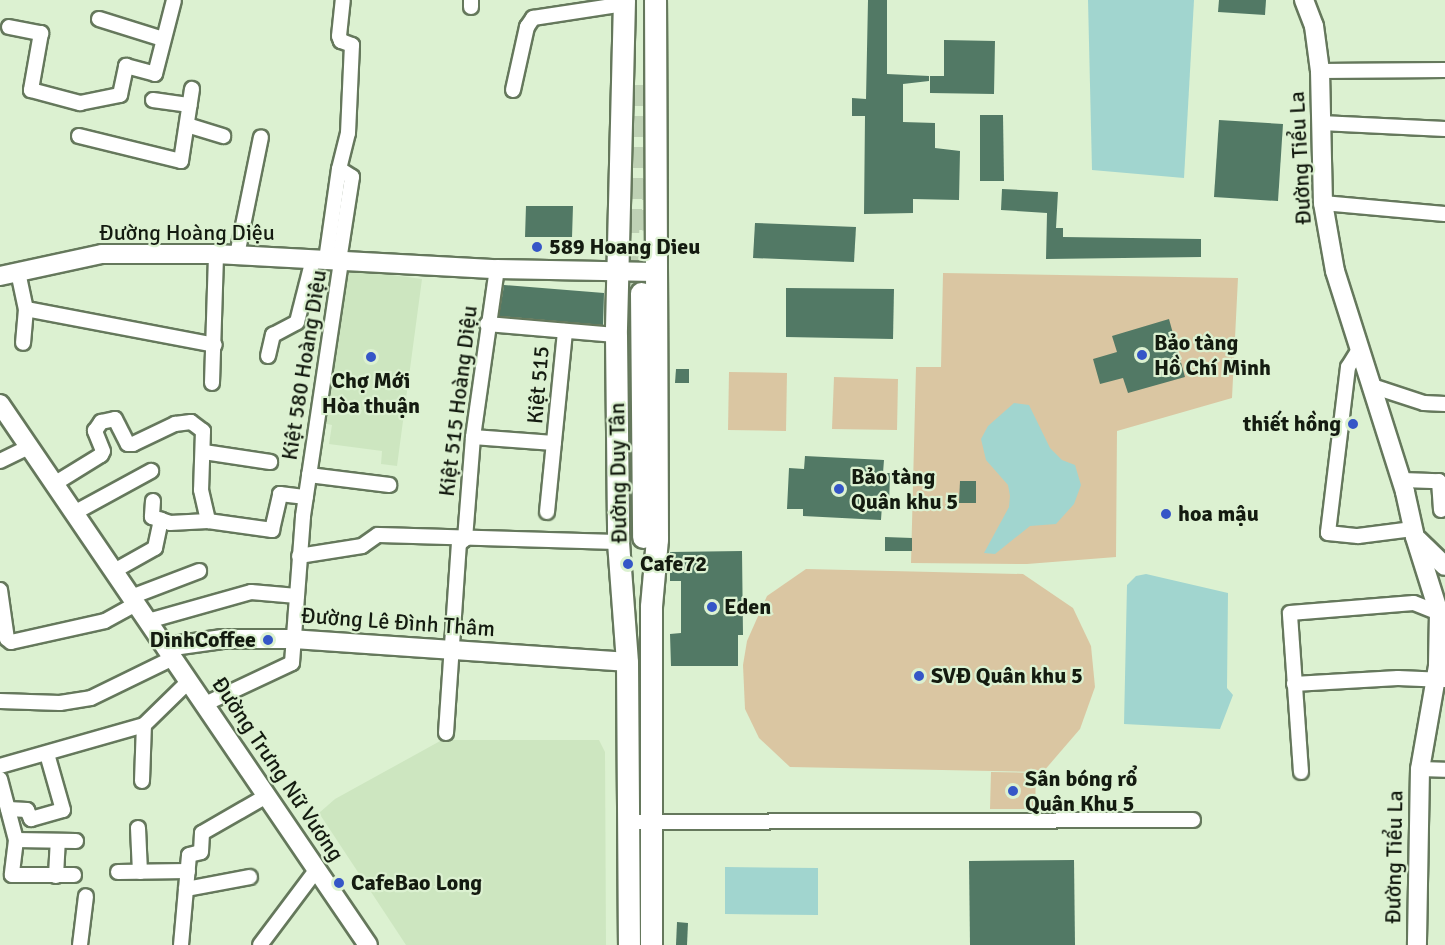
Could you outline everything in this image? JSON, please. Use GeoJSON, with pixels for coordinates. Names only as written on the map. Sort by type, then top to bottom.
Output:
{"type":"FeatureCollection","features":[{"type":"Feature","properties":{"kind":"main road","name":"Đường Duy Tân"},"geometry":{"type":"LineString","coordinates":[[651,945],[651,606],[657,539],[655,0]]}},
{"type":"Feature","properties":{"kind":"main road","name":"Đường Tiểu La"},"geometry":{"type":"LineString","coordinates":[[1304,0],[1314,26],[1320,71],[1323,203],[1335,271],[1402,480],[1414,533],[1442,618],[1440,671],[1420,769],[1417,945]]}},
{"type":"Feature","properties":{"kind":"main road","name":"Đường Duy Tân"},"geometry":{"type":"LineString","coordinates":[[624,2],[616,335],[618,542],[626,605],[629,945]]}},
{"type":"Feature","properties":{"kind":"main road"},"geometry":{"type":"LineString","coordinates":[[622,53],[654,54]]}},
{"type":"Feature","properties":{"kind":"main road","name":"Đường Hoàng Diệu"},"geometry":{"type":"LineString","coordinates":[[0,276],[102,254],[216,254],[497,269],[655,272]]}},
{"type":"Feature","properties":{"kind":"main road"},"geometry":{"type":"LineString","coordinates":[[626,605],[630,542],[635,293],[643,542],[651,606]]}},
{"type":"Feature","properties":{"kind":"main road","name":"Đường Trưng Nữ Vương"},"geometry":{"type":"LineString","coordinates":[[0,404],[368,945]]}},
{"type":"Feature","properties":{"kind":"main road"},"geometry":{"type":"LineString","coordinates":[[1414,533],[1445,566]]}},
{"type":"Feature","properties":{"kind":"main road"},"geometry":{"type":"LineString","coordinates":[[1442,618],[1445,590]]}},
{"type":"Feature","properties":{"kind":"main road","name":"Đường Lê Đình Thâm"},"geometry":{"type":"LineString","coordinates":[[169,652],[222,639],[292,639],[627,662]]}},
{"type":"Feature","properties":{"kind":"street"},"geometry":{"type":"LineString","coordinates":[[9,27],[41,33],[31,90],[80,103],[120,95],[126,66],[155,74],[174,0]]}},
{"type":"Feature","properties":{"kind":"street"},"geometry":{"type":"LineString","coordinates":[[268,356],[273,334],[297,322],[330,260],[352,177],[339,169],[348,133],[352,45],[341,41],[339,36],[343,0]]}},
{"type":"Feature","properties":{"kind":"street"},"geometry":{"type":"LineString","coordinates":[[513,90],[527,27],[533,18],[624,2]]}},
{"type":"Feature","properties":{"kind":"street"},"geometry":{"type":"LineString","coordinates":[[99,19],[163,39]]}},
{"type":"Feature","properties":{"kind":"street"},"geometry":{"type":"LineString","coordinates":[[1320,71],[1445,70]]}},
{"type":"Feature","properties":{"kind":"street"},"geometry":{"type":"LineString","coordinates":[[80,136],[181,161],[192,89]]}},
{"type":"Feature","properties":{"kind":"street"},"geometry":{"type":"LineString","coordinates":[[153,100],[190,105]]}},
{"type":"Feature","properties":{"kind":"street"},"geometry":{"type":"LineString","coordinates":[[1321,123],[1445,129]]}},
{"type":"Feature","properties":{"kind":"street"},"geometry":{"type":"LineString","coordinates":[[187,125],[223,136]]}},
{"type":"Feature","properties":{"kind":"street"},"geometry":{"type":"LineString","coordinates":[[237,255],[261,137]]}},
{"type":"Feature","properties":{"kind":"street"},"geometry":{"type":"LineString","coordinates":[[1323,203],[1445,214]]}},
{"type":"Feature","properties":{"kind":"street"},"geometry":{"type":"LineString","coordinates":[[212,383],[215,345],[216,254]]}},
{"type":"Feature","properties":{"kind":"street","name":"Kiệt 580 Hoàng Diệu"},"geometry":{"type":"LineString","coordinates":[[205,704],[292,663],[299,556],[330,260]]}},
{"type":"Feature","properties":{"kind":"street","name":"Kiệt 515 Hoàng Diệu"},"geometry":{"type":"LineString","coordinates":[[447,733],[459,544],[465,539],[473,437],[497,269]]}},
{"type":"Feature","properties":{"kind":"street"},"geometry":{"type":"LineString","coordinates":[[18,272],[26,309],[23,343]]}},
{"type":"Feature","properties":{"kind":"street"},"geometry":{"type":"LineString","coordinates":[[26,309],[215,345]]}},
{"type":"Feature","properties":{"kind":"street"},"geometry":{"type":"LineString","coordinates":[[488,324],[616,335]]}},
{"type":"Feature","properties":{"kind":"street","name":"Kiệt 515"},"geometry":{"type":"LineString","coordinates":[[547,513],[565,331]]}},
{"type":"Feature","properties":{"kind":"street"},"geometry":{"type":"LineString","coordinates":[[1359,348],[1348,368],[1328,533],[1358,536],[1414,533]]}},
{"type":"Feature","properties":{"kind":"street"},"geometry":{"type":"LineString","coordinates":[[1372,386],[1424,403],[1445,404]]}},
{"type":"Feature","properties":{"kind":"street"},"geometry":{"type":"LineString","coordinates":[[54,484],[104,451],[95,426],[115,419],[128,444],[133,444],[175,424],[200,425],[204,452],[201,490],[208,521]]}},
{"type":"Feature","properties":{"kind":"street","name":"Kiệt 515"},"geometry":{"type":"LineString","coordinates":[[473,437],[554,443]]}},
{"type":"Feature","properties":{"kind":"street"},"geometry":{"type":"LineString","coordinates":[[0,461],[29,447]]}},
{"type":"Feature","properties":{"kind":"street"},"geometry":{"type":"LineString","coordinates":[[204,452],[270,462]]}},
{"type":"Feature","properties":{"kind":"street"},"geometry":{"type":"LineString","coordinates":[[74,513],[151,471]]}},
{"type":"Feature","properties":{"kind":"street"},"geometry":{"type":"LineString","coordinates":[[309,475],[389,484]]}},
{"type":"Feature","properties":{"kind":"street"},"geometry":{"type":"LineString","coordinates":[[1402,480],[1439,481],[1441,510]]}},
{"type":"Feature","properties":{"kind":"street"},"geometry":{"type":"LineString","coordinates":[[153,501],[152,517],[161,520],[208,521],[272,530],[280,494],[306,497]]}},
{"type":"Feature","properties":{"kind":"street"},"geometry":{"type":"LineString","coordinates":[[114,571],[155,548],[161,520]]}},
{"type":"Feature","properties":{"kind":"street"},"geometry":{"type":"LineString","coordinates":[[299,556],[362,546],[378,535],[618,542]]}},
{"type":"Feature","properties":{"kind":"street"},"geometry":{"type":"LineString","coordinates":[[5,643],[105,621],[134,601],[199,571]]}},
{"type":"Feature","properties":{"kind":"street"},"geometry":{"type":"LineString","coordinates":[[0,590],[7,639],[5,643]]}},
{"type":"Feature","properties":{"kind":"street"},"geometry":{"type":"LineString","coordinates":[[148,621],[251,592],[297,596]]}},
{"type":"Feature","properties":{"kind":"street"},"geometry":{"type":"LineString","coordinates":[[1301,772],[1288,619],[1294,610],[1414,603],[1442,618]]}},
{"type":"Feature","properties":{"kind":"street"},"geometry":{"type":"LineString","coordinates":[[0,701],[60,703],[91,698],[169,652]]}},
{"type":"Feature","properties":{"kind":"street"},"geometry":{"type":"LineString","coordinates":[[1294,684],[1440,671]]}},
{"type":"Feature","properties":{"kind":"street"},"geometry":{"type":"LineString","coordinates":[[0,766],[144,725],[189,681]]}},
{"type":"Feature","properties":{"kind":"street"},"geometry":{"type":"LineString","coordinates":[[142,781],[144,725]]}},
{"type":"Feature","properties":{"kind":"street"},"geometry":{"type":"LineString","coordinates":[[8,809],[27,810],[31,819],[63,810],[47,754]]}},
{"type":"Feature","properties":{"kind":"street","name":"Đường Tiểu La"},"geometry":{"type":"LineString","coordinates":[[1420,769],[1445,770]]}},
{"type":"Feature","properties":{"kind":"street"},"geometry":{"type":"LineString","coordinates":[[0,779],[16,840],[12,875],[74,875]]}},
{"type":"Feature","properties":{"kind":"street"},"geometry":{"type":"LineString","coordinates":[[181,945],[189,855],[201,852],[202,833],[268,795]]}},
{"type":"Feature","properties":{"kind":"street"},"geometry":{"type":"LineString","coordinates":[[628,822],[1193,820]]}},
{"type":"Feature","properties":{"kind":"street"},"geometry":{"type":"LineString","coordinates":[[138,828],[140,872]]}},
{"type":"Feature","properties":{"kind":"street"},"geometry":{"type":"LineString","coordinates":[[16,840],[76,841]]}},
{"type":"Feature","properties":{"kind":"street"},"geometry":{"type":"LineString","coordinates":[[56,876],[58,841]]}},
{"type":"Feature","properties":{"kind":"street"},"geometry":{"type":"LineString","coordinates":[[260,945],[317,869]]}},
{"type":"Feature","properties":{"kind":"street"},"geometry":{"type":"LineString","coordinates":[[118,872],[188,871]]}},
{"type":"Feature","properties":{"kind":"street"},"geometry":{"type":"LineString","coordinates":[[186,889],[250,877]]}},
{"type":"Feature","properties":{"kind":"street"},"geometry":{"type":"LineString","coordinates":[[80,945],[86,896]]}},
{"type":"Feature","properties":{"kind":"shaded area","name":"Chợ Mới Hòa thuận"},"geometry":{"type":"Polygon","coordinates":[[[348,269],[422,279],[397,466],[381,464],[382,451],[329,444],[332,425],[321,423],[339,290],[346,291],[348,269]]]}},
{"type":"Feature","properties":{"kind":"shaded area"},"geometry":{"type":"Polygon","coordinates":[[[943,273],[1238,278],[1232,398],[1117,431],[1116,557],[1027,564],[911,563],[916,367],[941,367],[943,273]]]}},
{"type":"Feature","properties":{"kind":"shaded area"},"geometry":{"type":"Polygon","coordinates":[[[729,372],[787,373],[786,431],[728,430],[729,372]]]}},
{"type":"Feature","properties":{"kind":"shaded area"},"geometry":{"type":"Polygon","coordinates":[[[834,377],[898,379],[897,430],[832,429],[834,377]]]}},
{"type":"Feature","properties":{"kind":"shaded area","name":"SVĐ Quân khu 5"},"geometry":{"type":"Polygon","coordinates":[[[806,569],[1023,574],[1073,608],[1091,646],[1095,687],[1080,729],[1043,772],[790,767],[759,738],[745,709],[743,665],[747,641],[767,596],[806,569]]]}},
{"type":"Feature","properties":{"kind":"shaded area"},"geometry":{"type":"Polygon","coordinates":[[[442,740],[599,740],[605,752],[606,945],[406,945],[319,813],[335,799],[442,740]]]}},
{"type":"Feature","properties":{"kind":"shaded area","name":"Sân bóng rổ Quân Khu 5"},"geometry":{"type":"Polygon","coordinates":[[[991,772],[1036,773],[1035,809],[990,809],[991,772]]]}},
{"type":"Feature","properties":{"kind":"water"},"geometry":{"type":"Polygon","coordinates":[[[1088,0],[1194,0],[1184,178],[1092,170],[1088,0]]]}},
{"type":"Feature","properties":{"kind":"water"},"geometry":{"type":"Polygon","coordinates":[[[1014,403],[1029,405],[1050,448],[1062,460],[1075,465],[1081,485],[1074,504],[1056,524],[1030,526],[995,554],[984,553],[1009,507],[1010,496],[1008,485],[986,460],[981,439],[988,426],[1014,403]]]}},
{"type":"Feature","properties":{"kind":"water"},"geometry":{"type":"Polygon","coordinates":[[[1146,574],[1228,593],[1227,688],[1233,695],[1220,729],[1124,724],[1127,585],[1136,576],[1146,574]]]}},
{"type":"Feature","properties":{"kind":"water"},"geometry":{"type":"Polygon","coordinates":[[[725,867],[818,868],[818,915],[725,914],[725,867]]]}},
{"type":"Feature","properties":{"kind":"building"},"geometry":{"type":"Polygon","coordinates":[[[868,0],[887,0],[887,74],[929,76],[929,81],[903,84],[903,122],[935,123],[935,148],[960,151],[959,200],[913,199],[913,213],[864,214],[865,116],[852,116],[852,98],[866,99],[868,0]]]}},
{"type":"Feature","properties":{"kind":"building"},"geometry":{"type":"Polygon","coordinates":[[[1219,0],[1266,0],[1265,15],[1218,12],[1219,0]]]}},
{"type":"Feature","properties":{"kind":"building"},"geometry":{"type":"Polygon","coordinates":[[[944,40],[995,41],[994,94],[930,93],[930,76],[944,76],[944,40]]]}},
{"type":"Feature","properties":{"kind":"building"},"geometry":{"type":"Polygon","coordinates":[[[980,115],[1003,115],[1004,181],[980,181],[980,115]]]}},
{"type":"Feature","properties":{"kind":"building"},"geometry":{"type":"Polygon","coordinates":[[[1219,120],[1283,124],[1278,201],[1214,197],[1219,120]]]}},
{"type":"Feature","properties":{"kind":"building"},"geometry":{"type":"Polygon","coordinates":[[[1002,189],[1058,192],[1056,228],[1063,228],[1063,237],[1201,239],[1201,257],[1046,259],[1047,213],[1001,210],[1002,189]]]}},
{"type":"Feature","properties":{"kind":"building"},"geometry":{"type":"Polygon","coordinates":[[[526,206],[573,206],[572,237],[525,237],[526,206]]]}},
{"type":"Feature","properties":{"kind":"building"},"geometry":{"type":"Polygon","coordinates":[[[755,223],[856,227],[854,262],[753,258],[755,223]]]}},
{"type":"Feature","properties":{"kind":"building"},"geometry":{"type":"Polygon","coordinates":[[[504,285],[604,293],[603,325],[499,316],[504,285]]]}},
{"type":"Feature","properties":{"kind":"building"},"geometry":{"type":"Polygon","coordinates":[[[786,288],[894,289],[893,339],[786,337],[786,288]]]}},
{"type":"Feature","properties":{"kind":"building","name":"Bảo tàng Hồ Chí Minh"},"geometry":{"type":"Polygon","coordinates":[[[1169,319],[1185,377],[1128,393],[1123,378],[1100,384],[1093,359],[1117,352],[1112,336],[1169,319]]]}},
{"type":"Feature","properties":{"kind":"building"},"geometry":{"type":"Polygon","coordinates":[[[676,369],[689,369],[689,383],[675,383],[676,369]]]}},
{"type":"Feature","properties":{"kind":"building","name":"Bảo tàng Quân khu 5"},"geometry":{"type":"Polygon","coordinates":[[[805,456],[884,460],[883,473],[890,473],[889,506],[882,505],[881,520],[803,516],[803,509],[787,509],[789,468],[804,469],[805,456]]]}},
{"type":"Feature","properties":{"kind":"building"},"geometry":{"type":"Polygon","coordinates":[[[960,481],[976,481],[976,503],[959,503],[960,481]]]}},
{"type":"Feature","properties":{"kind":"building"},"geometry":{"type":"Polygon","coordinates":[[[885,537],[912,538],[912,551],[885,551],[885,537]]]}},
{"type":"Feature","properties":{"kind":"building","name":"Eden"},"geometry":{"type":"Polygon","coordinates":[[[742,551],[743,635],[738,635],[738,666],[671,666],[670,634],[681,633],[681,581],[670,581],[670,552],[742,551]]]}},
{"type":"Feature","properties":{"kind":"building"},"geometry":{"type":"Polygon","coordinates":[[[1074,860],[1075,945],[970,945],[969,861],[1074,860]]]}},
{"type":"Feature","properties":{"kind":"building"},"geometry":{"type":"Polygon","coordinates":[[[677,922],[688,923],[687,945],[676,945],[677,922]]]}},
{"type":"Feature","properties":{"kind":"tunnel"},"geometry":{"type":"LineString","coordinates":[[642,230],[645,81]]}},
{"type":"Feature","properties":{"kind":"tunnel"},"geometry":{"type":"LineString","coordinates":[[628,294],[629,208]]}},
{"type":"Feature","properties":{"kind":"place","name":"589 Hoang Dieu"},"geometry":{"type":"Point","coordinates":[537,247]}},
{"type":"Feature","properties":{"kind":"place","name":"Bảo tàng Hồ Chí Minh"},"geometry":{"type":"Point","coordinates":[1142,355]}},
{"type":"Feature","properties":{"kind":"place","name":"Chợ Mới Hòa thuận"},"geometry":{"type":"Point","coordinates":[371,357]}},
{"type":"Feature","properties":{"kind":"place","name":"thiết hồng"},"geometry":{"type":"Point","coordinates":[1353,424]}},
{"type":"Feature","properties":{"kind":"place","name":"Bảo tàng Quân khu 5"},"geometry":{"type":"Point","coordinates":[839,489]}},
{"type":"Feature","properties":{"kind":"place","name":"hoa mậu"},"geometry":{"type":"Point","coordinates":[1166,514]}},
{"type":"Feature","properties":{"kind":"place","name":"Cafe72"},"geometry":{"type":"Point","coordinates":[628,564]}},
{"type":"Feature","properties":{"kind":"place","name":"Eden"},"geometry":{"type":"Point","coordinates":[712,607]}},
{"type":"Feature","properties":{"kind":"place","name":"DinhCoffee"},"geometry":{"type":"Point","coordinates":[268,640]}},
{"type":"Feature","properties":{"kind":"place","name":"SVĐ Quân khu 5"},"geometry":{"type":"Point","coordinates":[919,676]}},
{"type":"Feature","properties":{"kind":"place","name":"Sân bóng rổ Quân Khu 5"},"geometry":{"type":"Point","coordinates":[1013,791]}},
{"type":"Feature","properties":{"kind":"place","name":"CafeBao Long"},"geometry":{"type":"Point","coordinates":[339,883]}}]}
